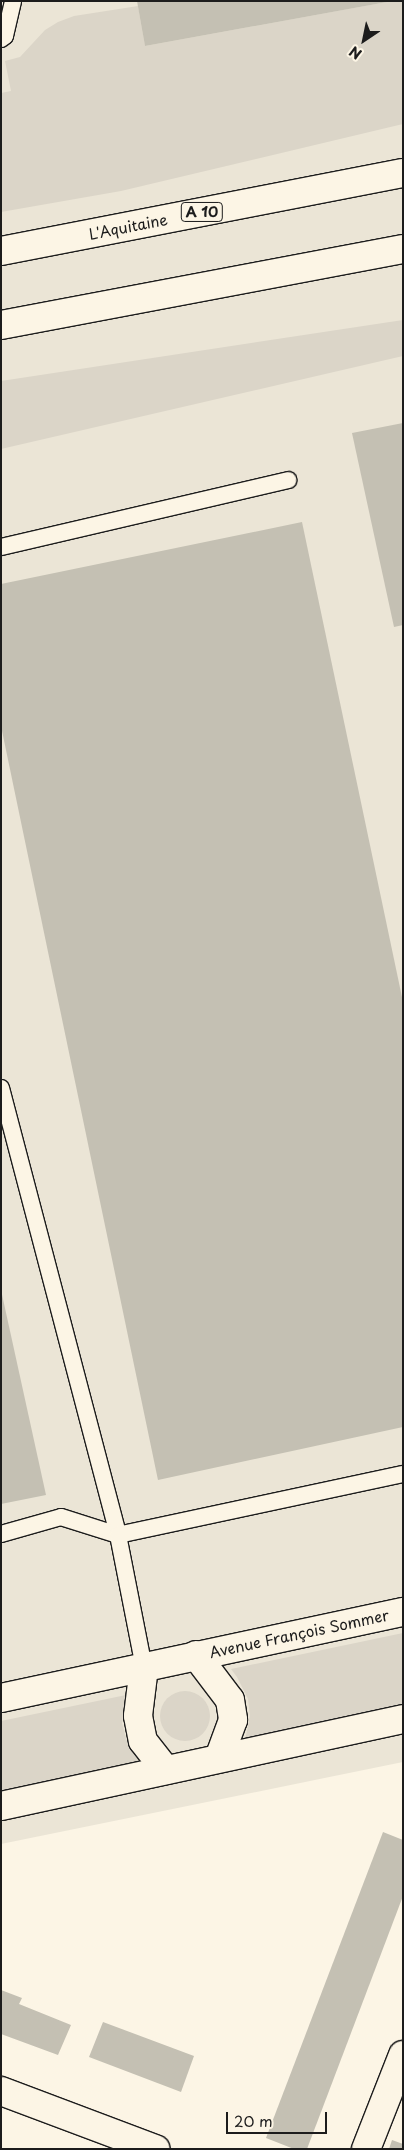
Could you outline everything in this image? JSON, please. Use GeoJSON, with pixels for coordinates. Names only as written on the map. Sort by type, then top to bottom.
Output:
{"type":"FeatureCollection","features":[{"type":"Feature","properties":{"kind":"main road","name":"L'Aquitaine"},"geometry":{"type":"LineString","coordinates":[[1,251],[403,173]]}},
{"type":"Feature","properties":{"kind":"main road"},"geometry":{"type":"LineString","coordinates":[[1,325],[403,249]]}},
{"type":"Feature","properties":{"kind":"main road","name":"Avenue François Sommer"},"geometry":{"type":"LineString","coordinates":[[196,1655],[403,1612]]}},
{"type":"Feature","properties":{"kind":"main road"},"geometry":{"type":"LineString","coordinates":[[1,1698],[196,1655],[230,1700],[233,1720],[219,1758]]}},
{"type":"Feature","properties":{"kind":"main road"},"geometry":{"type":"LineString","coordinates":[[144,1667],[138,1716],[143,1741],[166,1770]]}},
{"type":"Feature","properties":{"kind":"main road"},"geometry":{"type":"LineString","coordinates":[[1,1806],[403,1719]]}},
{"type":"Feature","properties":{"kind":"main road"},"geometry":{"type":"LineString","coordinates":[[366,2149],[403,2055]]}},
{"type":"Feature","properties":{"kind":"main road"},"geometry":{"type":"LineString","coordinates":[[1,2091],[155,2149]]}},
{"type":"Feature","properties":{"kind":"lane"},"geometry":{"type":"LineString","coordinates":[[1,38],[5,36],[13,1]]}},
{"type":"Feature","properties":{"kind":"lane"},"geometry":{"type":"LineString","coordinates":[[1,547],[288,480]]}},
{"type":"Feature","properties":{"kind":"lane"},"geometry":{"type":"LineString","coordinates":[[1,1088],[118,1535],[144,1667]]}},
{"type":"Feature","properties":{"kind":"lane"},"geometry":{"type":"LineString","coordinates":[[1,1534],[61,1517],[118,1535],[403,1474]]}},
{"type":"Feature","properties":{"kind":"shaded area"},"geometry":{"type":"Polygon","coordinates":[[[1,1],[403,1],[403,1762],[1,1844],[1,1]]]}},
{"type":"Feature","properties":{"kind":"shaded area"},"geometry":{"type":"Polygon","coordinates":[[[392,1],[403,1],[403,124],[121,191],[1,212],[1,93],[11,91],[5,61],[20,57],[45,30],[58,22],[74,16],[138,6],[145,46],[392,1]]]}},
{"type":"Feature","properties":{"kind":"shaded area"},"geometry":{"type":"Polygon","coordinates":[[[403,320],[403,356],[1,449],[1,381],[403,320]]]}},
{"type":"Feature","properties":{"kind":"shaded area"},"geometry":{"type":"Polygon","coordinates":[[[403,1633],[403,1706],[245,1740],[250,1716],[248,1699],[231,1669],[403,1633]]]}},
{"type":"Feature","properties":{"kind":"shaded area"},"geometry":{"type":"Polygon","coordinates":[[[185,1691],[203,1698],[210,1716],[203,1734],[185,1741],[167,1734],[160,1716],[167,1698],[185,1691]]]}},
{"type":"Feature","properties":{"kind":"shaded area"},"geometry":{"type":"Polygon","coordinates":[[[126,1695],[122,1723],[127,1742],[135,1756],[141,1761],[1,1791],[1,1721],[126,1695]]]}},
{"type":"Feature","properties":{"kind":"building"},"geometry":{"type":"Polygon","coordinates":[[[137,1],[386,1],[387,2],[145,46],[137,1]]]}},
{"type":"Feature","properties":{"kind":"building"},"geometry":{"type":"Polygon","coordinates":[[[403,423],[403,625],[394,627],[352,433],[403,423]]]}},
{"type":"Feature","properties":{"kind":"building"},"geometry":{"type":"Polygon","coordinates":[[[302,522],[403,1002],[403,1427],[158,1480],[1,726],[1,584],[302,522]]]}},
{"type":"Feature","properties":{"kind":"building"},"geometry":{"type":"Polygon","coordinates":[[[1,1290],[46,1495],[1,1504],[1,1290]]]}},
{"type":"Feature","properties":{"kind":"building"},"geometry":{"type":"Polygon","coordinates":[[[383,1832],[403,1840],[403,1896],[307,2149],[294,2149],[266,2138],[383,1832]]]}},
{"type":"Feature","properties":{"kind":"building"},"geometry":{"type":"Polygon","coordinates":[[[1,1990],[22,1998],[19,2004],[71,2025],[58,2055],[1,2034],[1,1990]]]}},
{"type":"Feature","properties":{"kind":"building"},"geometry":{"type":"Polygon","coordinates":[[[103,2022],[194,2056],[181,2092],[89,2057],[103,2022]]]}},
{"type":"Feature","properties":{"kind":"building"},"geometry":{"type":"Polygon","coordinates":[[[392,2140],[403,2144],[403,2149],[389,2149],[392,2140]]]}}]}
